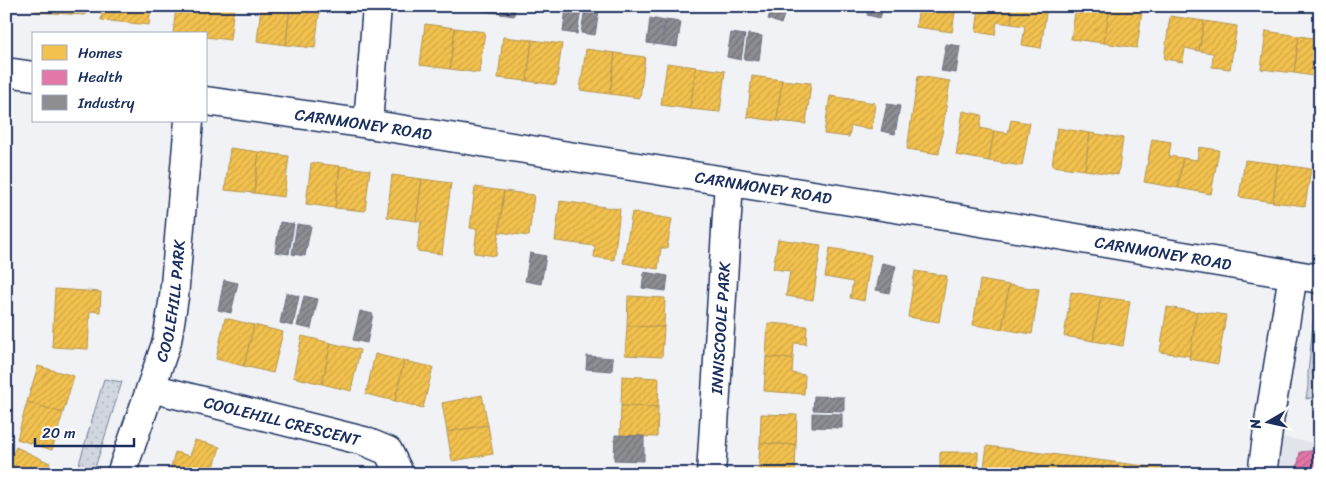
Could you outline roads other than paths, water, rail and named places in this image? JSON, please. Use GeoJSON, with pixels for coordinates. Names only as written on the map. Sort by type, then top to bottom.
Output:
{"type":"FeatureCollection","features":[{"type":"Feature","properties":{"kind":"street"},"geometry":{"type":"LineString","coordinates":[[368,124],[377,6]]}},
{"type":"Feature","properties":{"kind":"street"},"geometry":{"type":"LineString","coordinates":[[6,72],[32,76]]}},
{"type":"Feature","properties":{"kind":"street","name":"CARNMONEY ROAD"},"geometry":{"type":"LineString","coordinates":[[208,101],[368,124],[957,218],[1320,279]]}},
{"type":"Feature","properties":{"kind":"street","name":"COOLEHILL PARK"},"geometry":{"type":"LineString","coordinates":[[121,474],[167,341],[174,297],[189,122]]}},
{"type":"Feature","properties":{"kind":"street","name":"INNISCOOLE PARK"},"geometry":{"type":"LineString","coordinates":[[711,474],[729,182]]}},
{"type":"Feature","properties":{"kind":"street"},"geometry":{"type":"LineString","coordinates":[[1262,474],[1293,275]]}},
{"type":"Feature","properties":{"kind":"street","name":"COOLEHILL CRESCENT"},"geometry":{"type":"LineString","coordinates":[[151,388],[364,441],[388,451],[398,471],[397,474]]}}]}
